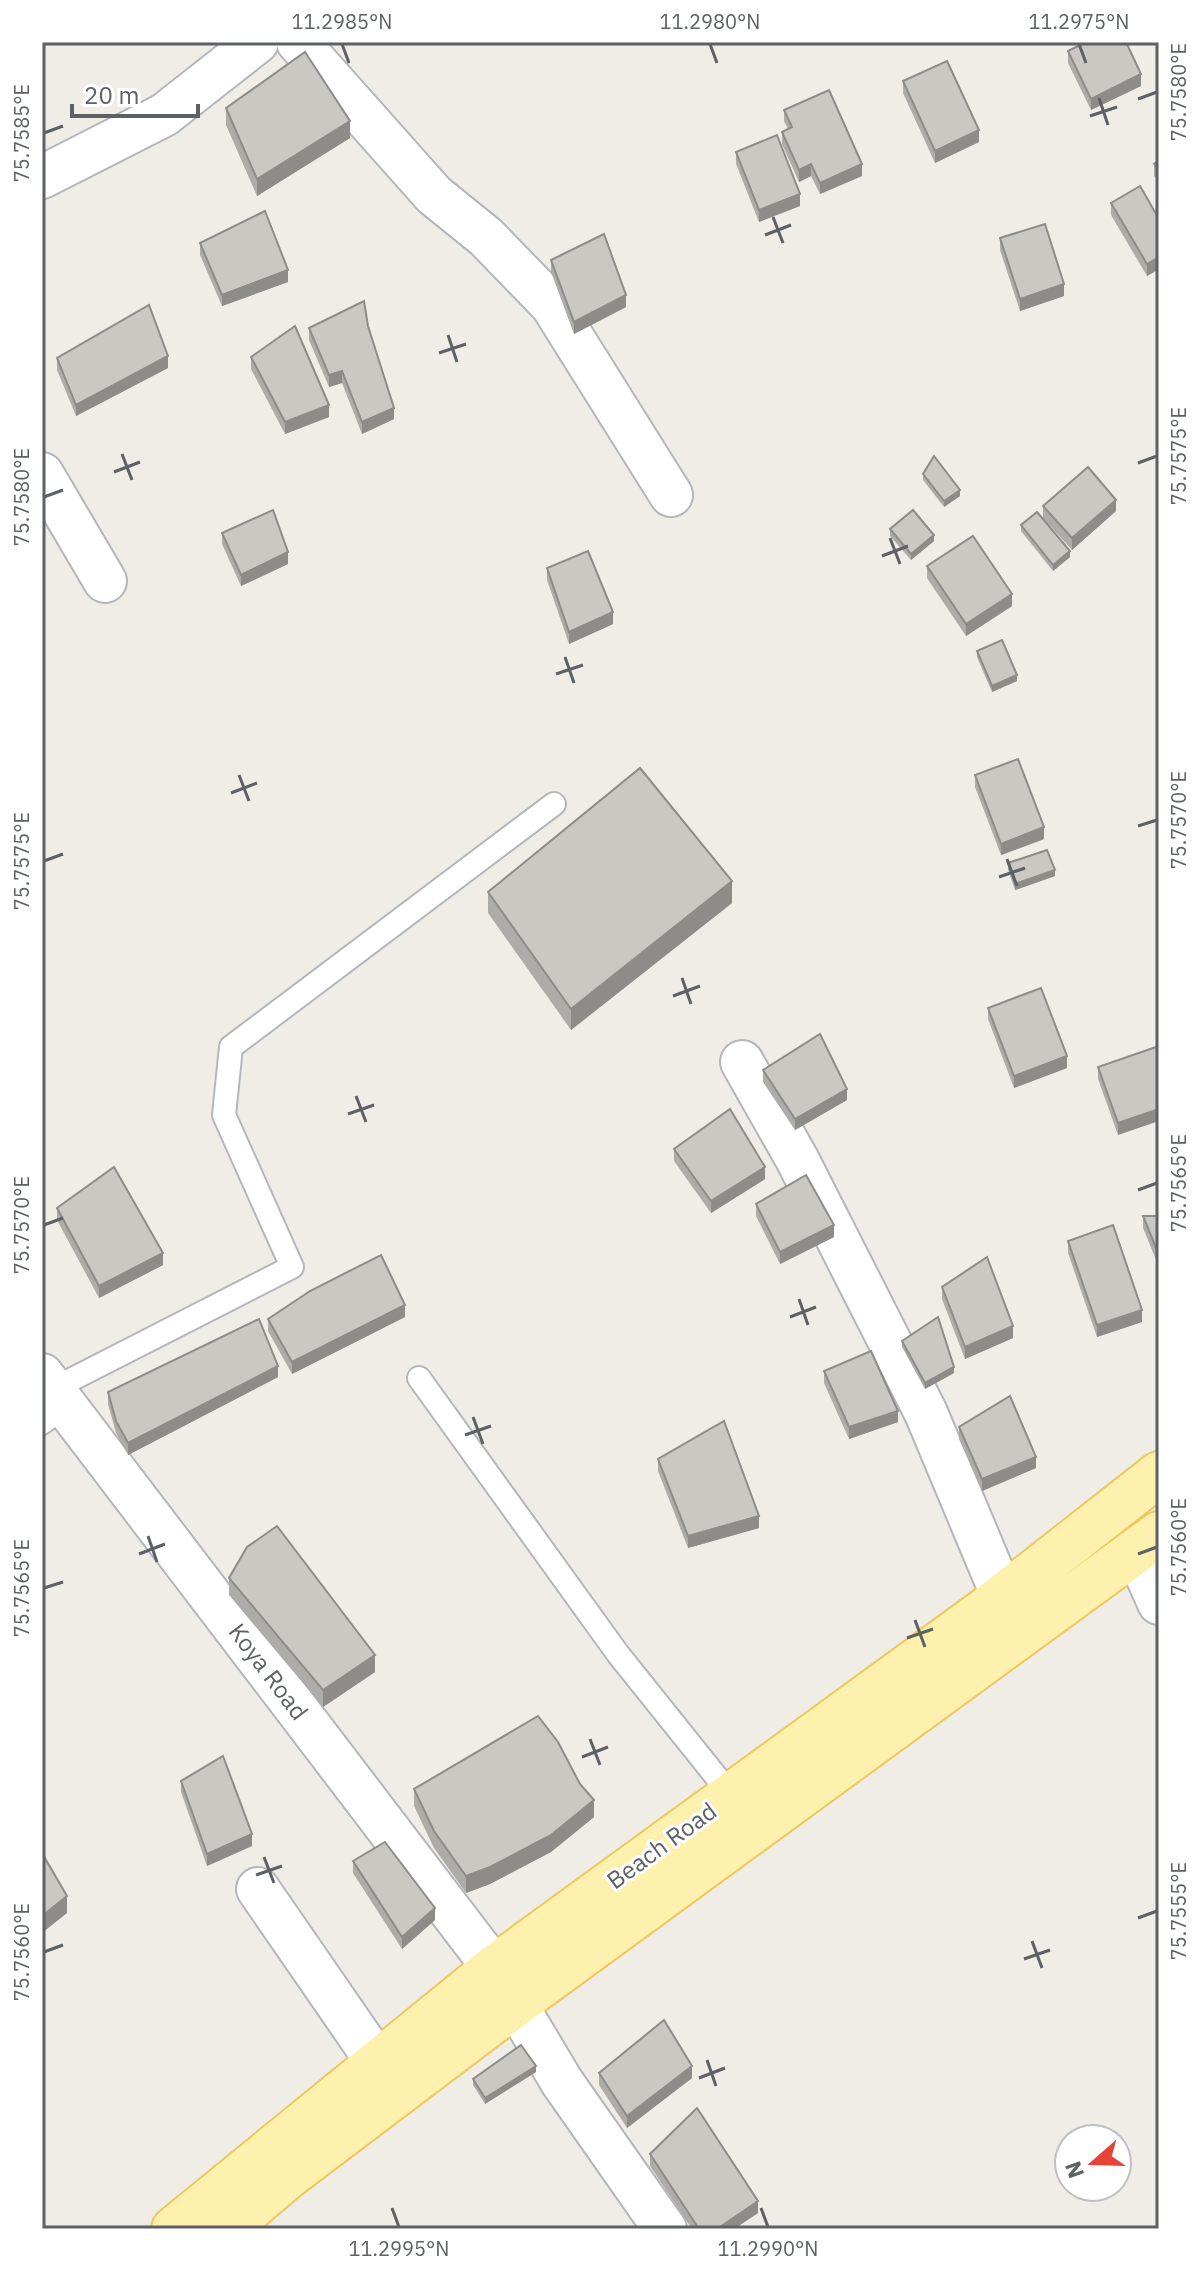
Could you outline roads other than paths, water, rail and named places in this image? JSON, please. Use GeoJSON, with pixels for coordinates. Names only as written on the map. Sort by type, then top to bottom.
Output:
{"type":"FeatureCollection","features":[{"type":"Feature","properties":{"kind":"main road","name":"Beach Road"},"geometry":{"type":"LineString","coordinates":[[174,2229],[378,2063],[505,1986],[731,1795],[1003,1597],[1159,1474]]}},
{"type":"Feature","properties":{"kind":"main road"},"geometry":{"type":"LineString","coordinates":[[226,2229],[505,1986],[1148,1542]]}},
{"type":"Feature","properties":{"kind":"street"},"geometry":{"type":"LineString","coordinates":[[42,177],[164,115],[257,42]]}},
{"type":"Feature","properties":{"kind":"street"},"geometry":{"type":"LineString","coordinates":[[298,42],[434,195],[495,246],[552,305],[671,495]]}},
{"type":"Feature","properties":{"kind":"street"},"geometry":{"type":"LineString","coordinates":[[42,474],[105,581]]}},
{"type":"Feature","properties":{"kind":"street"},"geometry":{"type":"LineString","coordinates":[[742,1062],[804,1172],[920,1400],[1003,1597]]}},
{"type":"Feature","properties":{"kind":"street","name":"Koya Road"},"geometry":{"type":"LineString","coordinates":[[51,1398],[505,1986],[562,2082],[665,2229]]}},
{"type":"Feature","properties":{"kind":"street"},"geometry":{"type":"LineString","coordinates":[[1148,1542],[1159,1603]]}},
{"type":"Feature","properties":{"kind":"street"},"geometry":{"type":"LineString","coordinates":[[258,1889],[378,2063]]}},
{"type":"Feature","properties":{"kind":"lane"},"geometry":{"type":"LineString","coordinates":[[51,1398],[292,1267],[224,1115],[231,1047],[554,804]]}},
{"type":"Feature","properties":{"kind":"lane"},"geometry":{"type":"LineString","coordinates":[[419,1378],[618,1654],[731,1795]]}}]}
